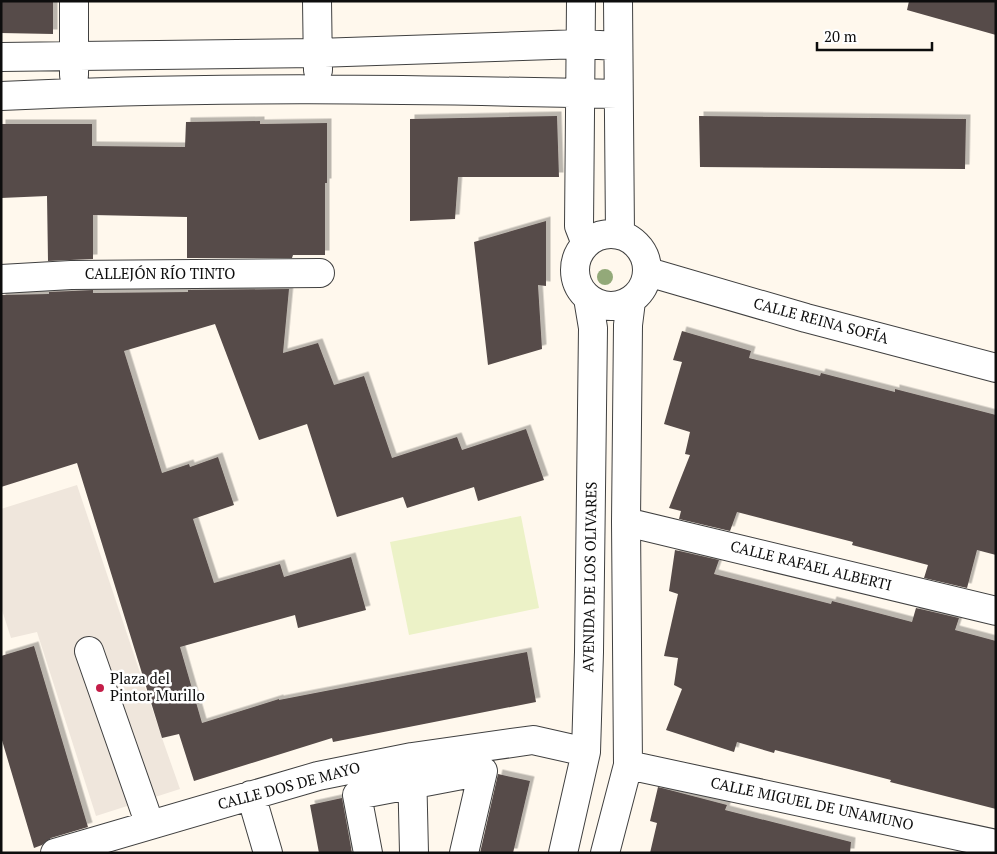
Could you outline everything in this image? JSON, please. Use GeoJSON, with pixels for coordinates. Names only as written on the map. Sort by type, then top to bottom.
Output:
{"type":"FeatureCollection","features":[{"type":"Feature","properties":{"kind":"street"},"geometry":{"type":"LineString","coordinates":[[74,1],[75,92]]}},
{"type":"Feature","properties":{"kind":"street"},"geometry":{"type":"LineString","coordinates":[[317,1],[319,88]]}},
{"type":"Feature","properties":{"kind":"street"},"geometry":{"type":"LineString","coordinates":[[581,1],[578,226],[586,244],[595,237],[608,234],[620,234],[631,240],[641,248],[646,259],[648,272],[645,283],[639,293],[631,301],[621,306],[598,304],[588,298]]}},
{"type":"Feature","properties":{"kind":"street"},"geometry":{"type":"LineString","coordinates":[[618,1],[617,94],[620,234]]}},
{"type":"Feature","properties":{"kind":"street"},"geometry":{"type":"LineString","coordinates":[[1,58],[317,53],[581,44],[618,46]]}},
{"type":"Feature","properties":{"kind":"street"},"geometry":{"type":"LineString","coordinates":[[1,96],[75,92],[319,88],[617,94]]}},
{"type":"Feature","properties":{"kind":"street","name":"AVENIDA DE LOS OLIVARES"},"geometry":{"type":"LineString","coordinates":[[563,853],[586,752],[593,328],[588,298],[580,289],[575,278],[575,266],[578,254],[586,244]]}},
{"type":"Feature","properties":{"kind":"street","name":"CALLE REINA SOFÍA"},"geometry":{"type":"LineString","coordinates":[[648,272],[806,318],[996,368]]}},
{"type":"Feature","properties":{"kind":"street","name":"CALLEJÓN RÍO TINTO"},"geometry":{"type":"LineString","coordinates":[[1,279],[71,275],[320,273]]}},
{"type":"Feature","properties":{"kind":"street"},"geometry":{"type":"LineString","coordinates":[[605,853],[628,765],[626,522],[628,325],[631,301]]}},
{"type":"Feature","properties":{"kind":"street","name":"CALLE RAFAEL ALBERTI"},"geometry":{"type":"LineString","coordinates":[[626,522],[996,611]]}},
{"type":"Feature","properties":{"kind":"street"},"geometry":{"type":"LineString","coordinates":[[89,651],[150,825]]}},
{"type":"Feature","properties":{"kind":"street","name":"CALLE DOS DE MAYO"},"geometry":{"type":"LineString","coordinates":[[55,853],[318,776],[412,757],[533,740],[586,752]]}},
{"type":"Feature","properties":{"kind":"street"},"geometry":{"type":"LineString","coordinates":[[412,757],[414,853]]}},
{"type":"Feature","properties":{"kind":"street","name":"CALLE MIGUEL DE UNAMUNO"},"geometry":{"type":"LineString","coordinates":[[628,765],[996,844]]}},
{"type":"Feature","properties":{"kind":"street"},"geometry":{"type":"LineString","coordinates":[[368,853],[357,795],[483,771],[464,853]]}},
{"type":"Feature","properties":{"kind":"street"},"geometry":{"type":"LineString","coordinates":[[251,795],[268,853]]}},
{"type":"Feature","properties":{"kind":"green space"},"geometry":{"type":"Polygon","coordinates":[[[521,516],[539,608],[409,635],[390,542],[521,516]]]}},
{"type":"Feature","properties":{"kind":"shaded area","name":"Plaza del Pintor Murillo"},"geometry":{"type":"Polygon","coordinates":[[[77,485],[180,789],[96,816],[37,632],[11,638],[1,607],[1,509],[77,485]]]}},
{"type":"Feature","properties":{"kind":"building"},"geometry":{"type":"Polygon","coordinates":[[[1,1],[53,1],[53,34],[1,33],[1,1]]]}},
{"type":"Feature","properties":{"kind":"building"},"geometry":{"type":"Polygon","coordinates":[[[909,1],[996,1],[996,35],[907,10],[909,1]]]}},
{"type":"Feature","properties":{"kind":"building"},"geometry":{"type":"Polygon","coordinates":[[[557,116],[559,177],[458,177],[455,219],[410,221],[410,119],[557,116]]]}},
{"type":"Feature","properties":{"kind":"building"},"geometry":{"type":"Polygon","coordinates":[[[699,116],[966,119],[965,169],[700,167],[699,116]]]}},
{"type":"Feature","properties":{"kind":"building"},"geometry":{"type":"Polygon","coordinates":[[[260,121],[260,124],[327,123],[325,255],[293,255],[292,258],[187,258],[187,217],[93,215],[93,259],[48,261],[47,196],[1,198],[1,124],[92,124],[92,146],[185,147],[186,122],[260,121]]]}},
{"type":"Feature","properties":{"kind":"building"},"geometry":{"type":"Polygon","coordinates":[[[546,221],[546,286],[538,285],[542,349],[488,365],[474,242],[546,221]]]}},
{"type":"Feature","properties":{"kind":"building"},"geometry":{"type":"Polygon","coordinates":[[[289,289],[283,353],[318,343],[334,385],[364,376],[392,458],[457,437],[462,450],[526,429],[544,480],[478,501],[474,487],[407,508],[403,497],[337,517],[307,424],[259,440],[215,324],[124,351],[162,473],[189,464],[190,467],[218,457],[234,505],[193,519],[214,583],[280,564],[284,577],[351,557],[366,610],[298,628],[295,615],[180,647],[202,723],[279,699],[527,652],[536,702],[333,742],[332,738],[194,781],[179,734],[162,738],[77,463],[1,487],[1,295],[49,294],[49,292],[93,290],[93,293],[289,289]]]}},
{"type":"Feature","properties":{"kind":"building"},"geometry":{"type":"Polygon","coordinates":[[[682,331],[751,351],[749,358],[820,376],[821,373],[895,392],[895,389],[996,415],[996,555],[977,550],[967,588],[924,578],[928,565],[852,545],[853,542],[737,512],[730,531],[679,519],[681,511],[669,508],[690,455],[685,454],[690,432],[664,424],[682,362],[673,360],[682,331]]]}},
{"type":"Feature","properties":{"kind":"building"},"geometry":{"type":"Polygon","coordinates":[[[675,550],[719,560],[714,574],[831,604],[832,601],[912,622],[916,608],[959,618],[955,630],[996,641],[996,809],[775,750],[774,753],[737,742],[734,752],[666,730],[682,689],[674,685],[678,658],[664,656],[678,594],[669,591],[675,550]]]}},
{"type":"Feature","properties":{"kind":"building"},"geometry":{"type":"Polygon","coordinates":[[[34,646],[88,827],[51,838],[34,848],[1,737],[1,656],[34,646]]]}},
{"type":"Feature","properties":{"kind":"building"},"geometry":{"type":"Polygon","coordinates":[[[498,774],[530,781],[513,853],[480,853],[498,774]]]}},
{"type":"Feature","properties":{"kind":"building"},"geometry":{"type":"Polygon","coordinates":[[[658,787],[727,805],[725,810],[851,842],[850,853],[650,853],[657,823],[650,821],[658,787]]]}},
{"type":"Feature","properties":{"kind":"building"},"geometry":{"type":"Polygon","coordinates":[[[342,798],[352,853],[319,853],[310,805],[342,798]]]}},
{"type":"Feature","properties":{"kind":"place","name":"Plaza del Pintor Murillo"},"geometry":{"type":"Point","coordinates":[100,688]}}]}
